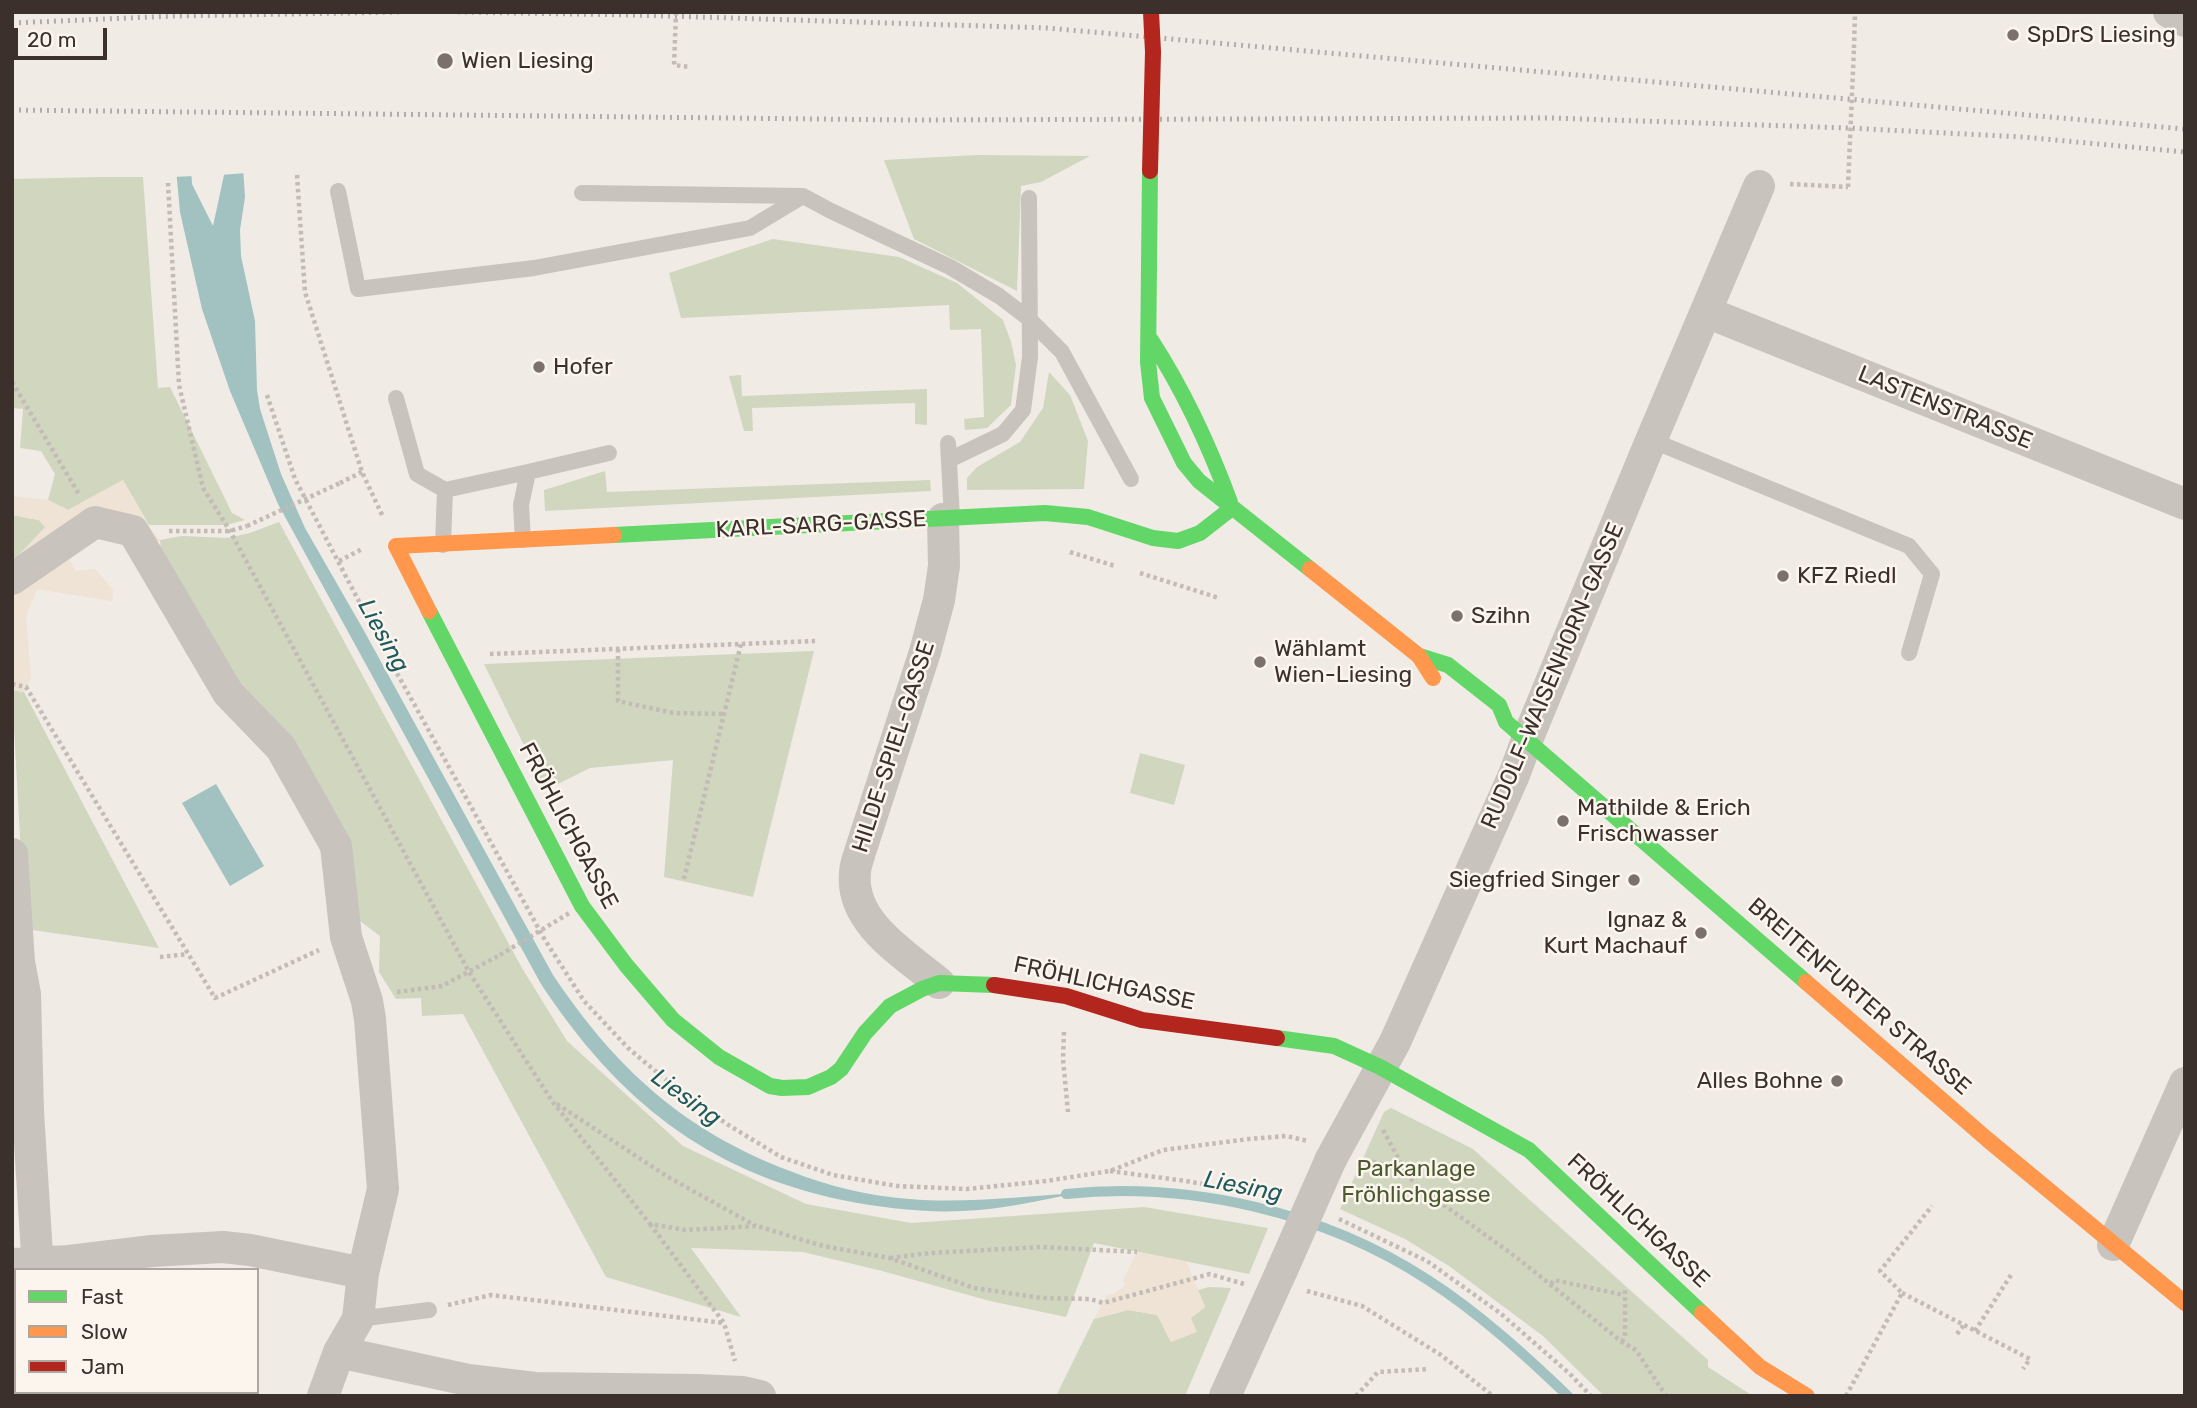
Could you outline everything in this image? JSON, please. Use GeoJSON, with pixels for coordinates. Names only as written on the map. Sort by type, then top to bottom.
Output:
{"type":"FeatureCollection","features":[{"type":"Feature","properties":{"kind":"street","name":"BREITENFURTER STRASSE"},"geometry":{"type":"LineString","coordinates":[[1151,12],[1153,52],[1148,362],[1152,398],[1184,463],[1199,481],[1419,656],[1437,684],[1448,692]]}},
{"type":"Feature","properties":{"kind":"street"},"geometry":{"type":"LineString","coordinates":[[2169,12],[2185,21]]}},
{"type":"Feature","properties":{"kind":"street","name":"RUDOLF-WAISENHORN-GASSE"},"geometry":{"type":"LineString","coordinates":[[1279,1276],[1333,1156],[1395,1042],[1514,775],[1508,729],[1651,440],[1706,312],[1770,185]]}},
{"type":"Feature","properties":{"kind":"street","name":"LASTENSTRASSE"},"geometry":{"type":"LineString","coordinates":[[1706,312],[2185,504]]}},
{"type":"Feature","properties":{"kind":"street"},"geometry":{"type":"LineString","coordinates":[[1149,336],[1171,370],[1216,464],[1232,508]]}},
{"type":"Feature","properties":{"kind":"street","name":"KARL-SARG-GASSE"},"geometry":{"type":"LineString","coordinates":[[396,546],[1067,514],[1088,517],[1168,541],[1179,541],[1189,539],[1232,508]]}},
{"type":"Feature","properties":{"kind":"street","name":"HILDE-SPIEL-GASSE"},"geometry":{"type":"LineString","coordinates":[[939,983],[873,928],[862,911],[856,893],[855,874],[859,852],[925,652],[939,600],[947,519]]}},
{"type":"Feature","properties":{"kind":"street"},"geometry":{"type":"LineString","coordinates":[[12,579],[95,522],[133,531],[228,693],[281,748],[336,846],[346,937],[368,1007],[383,1189],[363,1273],[358,1320],[339,1352],[323,1396]]}},
{"type":"Feature","properties":{"kind":"street","name":"FRÖHLICHGASSE"},"geometry":{"type":"LineString","coordinates":[[396,546],[582,906],[625,965],[673,1020],[710,1049],[769,1086],[808,1087],[831,1077],[841,1069],[865,1033],[890,1006],[939,983],[990,984],[1066,996],[1142,1020],[1334,1046],[1380,1067],[1529,1150],[1760,1367],[1807,1396]]}},
{"type":"Feature","properties":{"kind":"street","name":"BREITENFURTER STRASSE"},"geometry":{"type":"LineString","coordinates":[[1419,656],[1448,665],[1499,705],[1508,729],[1989,1140],[2185,1303]]}},
{"type":"Feature","properties":{"kind":"street"},"geometry":{"type":"LineString","coordinates":[[12,854],[16,958],[25,994],[20,1112],[29,1265],[152,1251],[223,1247],[363,1273]]}},
{"type":"Feature","properties":{"kind":"street"},"geometry":{"type":"LineString","coordinates":[[2113,1245],[2185,1083]]}},
{"type":"Feature","properties":{"kind":"street"},"geometry":{"type":"LineString","coordinates":[[1225,1396],[1279,1276]]}},
{"type":"Feature","properties":{"kind":"street"},"geometry":{"type":"LineString","coordinates":[[339,1352],[468,1380],[535,1388],[752,1394]]}},
{"type":"Feature","properties":{"kind":"lane"},"geometry":{"type":"LineString","coordinates":[[338,191],[358,289],[534,268],[750,228],[803,196]]}},
{"type":"Feature","properties":{"kind":"lane"},"geometry":{"type":"LineString","coordinates":[[582,193],[803,196],[950,267],[999,296],[1028,318],[1062,352],[1131,479]]}},
{"type":"Feature","properties":{"kind":"lane"},"geometry":{"type":"LineString","coordinates":[[949,460],[1003,435],[1023,410],[1030,357],[1029,198]]}},
{"type":"Feature","properties":{"kind":"lane"},"geometry":{"type":"LineString","coordinates":[[396,398],[417,474],[446,491],[609,453]]}},
{"type":"Feature","properties":{"kind":"lane"},"geometry":{"type":"LineString","coordinates":[[1651,440],[1909,546],[1932,573],[1909,653]]}},
{"type":"Feature","properties":{"kind":"lane"},"geometry":{"type":"LineString","coordinates":[[947,519],[948,443]]}},
{"type":"Feature","properties":{"kind":"lane"},"geometry":{"type":"LineString","coordinates":[[523,541],[521,505],[528,472]]}},
{"type":"Feature","properties":{"kind":"lane"},"geometry":{"type":"LineString","coordinates":[[443,545],[446,491]]}},
{"type":"Feature","properties":{"kind":"lane"},"geometry":{"type":"LineString","coordinates":[[358,1320],[429,1310]]}},
{"type":"Feature","properties":{"kind":"path"},"geometry":{"type":"LineString","coordinates":[[676,12],[674,65],[690,67]]}},
{"type":"Feature","properties":{"kind":"path"},"geometry":{"type":"LineString","coordinates":[[1770,185],[1848,187],[1855,12]]}},
{"type":"Feature","properties":{"kind":"path"},"geometry":{"type":"LineString","coordinates":[[298,175],[304,292],[362,472],[384,520]]}},
{"type":"Feature","properties":{"kind":"path"},"geometry":{"type":"LineString","coordinates":[[168,183],[179,386],[203,488],[230,531],[469,972],[552,1101],[650,1224],[724,1323],[752,1394]]}},
{"type":"Feature","properties":{"kind":"path"},"geometry":{"type":"LineString","coordinates":[[12,382],[95,522]]}},
{"type":"Feature","properties":{"kind":"path"},"geometry":{"type":"LineString","coordinates":[[133,531],[230,531],[247,526],[362,472]]}},
{"type":"Feature","properties":{"kind":"path"},"geometry":{"type":"LineString","coordinates":[[339,561],[347,557]]}},
{"type":"Feature","properties":{"kind":"path"},"geometry":{"type":"LineString","coordinates":[[506,654],[815,641]]}},
{"type":"Feature","properties":{"kind":"path"},"geometry":{"type":"LineString","coordinates":[[684,879],[741,644]]}},
{"type":"Feature","properties":{"kind":"path"},"geometry":{"type":"LineString","coordinates":[[618,649],[618,701],[673,713],[724,714]]}},
{"type":"Feature","properties":{"kind":"path"},"geometry":{"type":"LineString","coordinates":[[12,684],[26,687],[215,998],[346,937]]}},
{"type":"Feature","properties":{"kind":"path"},"geometry":{"type":"LineString","coordinates":[[368,1007],[442,986],[571,912]]}},
{"type":"Feature","properties":{"kind":"path"},"geometry":{"type":"LineString","coordinates":[[160,957],[188,954]]}},
{"type":"Feature","properties":{"kind":"path"},"geometry":{"type":"LineString","coordinates":[[1066,996],[1063,1059],[1068,1112]]}},
{"type":"Feature","properties":{"kind":"path"},"geometry":{"type":"LineString","coordinates":[[552,1101],[668,1177],[757,1226],[823,1246],[890,1258],[974,1288],[1042,1298],[1090,1298],[1102,1303],[1210,1274],[1250,1286],[1279,1276],[1362,1306],[1441,1355],[1493,1396]]}},
{"type":"Feature","properties":{"kind":"path"},"geometry":{"type":"LineString","coordinates":[[1379,1121],[1408,1176],[1419,1187],[1636,1350],[1665,1396]]}},
{"type":"Feature","properties":{"kind":"path"},"geometry":{"type":"LineString","coordinates":[[1285,1199],[1274,1195],[1110,1171],[1163,1150],[1286,1136],[1302,1138],[1333,1156],[1382,1164],[1408,1176]]}},
{"type":"Feature","properties":{"kind":"path"},"geometry":{"type":"LineString","coordinates":[[1932,1206],[1880,1271],[1902,1293],[2030,1359],[2023,1369]]}},
{"type":"Feature","properties":{"kind":"path"},"geometry":{"type":"LineString","coordinates":[[1330,1215],[1414,1255],[1500,1312],[1591,1396]]}},
{"type":"Feature","properties":{"kind":"path"},"geometry":{"type":"LineString","coordinates":[[650,1224],[685,1230],[757,1226]]}},
{"type":"Feature","properties":{"kind":"path"},"geometry":{"type":"LineString","coordinates":[[890,1258],[1042,1247],[1137,1252]]}},
{"type":"Feature","properties":{"kind":"path"},"geometry":{"type":"LineString","coordinates":[[1975,1331],[2011,1275]]}},
{"type":"Feature","properties":{"kind":"path"},"geometry":{"type":"LineString","coordinates":[[1551,1284],[1554,1280],[1624,1295]]}},
{"type":"Feature","properties":{"kind":"path"},"geometry":{"type":"LineString","coordinates":[[1846,1396],[1902,1293]]}},
{"type":"Feature","properties":{"kind":"path"},"geometry":{"type":"LineString","coordinates":[[429,1310],[491,1294],[724,1323]]}},
{"type":"Feature","properties":{"kind":"path"},"geometry":{"type":"LineString","coordinates":[[1956,1334],[1964,1325]]}},
{"type":"Feature","properties":{"kind":"path"},"geometry":{"type":"LineString","coordinates":[[1356,1396],[1378,1371],[1429,1369]]}},
{"type":"Feature","properties":{"kind":"green space"},"geometry":{"type":"Polygon","coordinates":[[[977,155],[1090,156],[1041,182],[1021,186],[1017,291],[914,239],[884,160],[977,155]]]}},
{"type":"Feature","properties":{"kind":"green space"},"geometry":{"type":"Polygon","coordinates":[[[143,177],[158,388],[170,387],[232,513],[245,520],[226,525],[149,525],[123,480],[68,510],[48,500],[55,474],[41,451],[20,448],[23,409],[12,408],[12,179],[143,177]]]}},
{"type":"Feature","properties":{"kind":"green space"},"geometry":{"type":"Polygon","coordinates":[[[773,239],[899,257],[957,283],[1003,320],[1016,365],[1011,405],[987,428],[965,430],[964,419],[984,417],[981,329],[950,330],[949,305],[681,318],[669,273],[773,239]]]}},
{"type":"Feature","properties":{"kind":"green space"},"geometry":{"type":"Polygon","coordinates":[[[1049,372],[1070,395],[1088,441],[1084,489],[967,490],[967,478],[977,467],[1020,442],[1043,408],[1049,372]]]}},
{"type":"Feature","properties":{"kind":"green space"},"geometry":{"type":"Polygon","coordinates":[[[741,375],[742,396],[927,389],[927,425],[915,424],[915,403],[752,408],[753,431],[744,431],[729,376],[741,375]]]}},
{"type":"Feature","properties":{"kind":"green space"},"geometry":{"type":"Polygon","coordinates":[[[605,471],[607,492],[930,480],[931,491],[545,511],[544,490],[605,471]]]}},
{"type":"Feature","properties":{"kind":"green space"},"geometry":{"type":"Polygon","coordinates":[[[12,515],[39,520],[46,527],[17,557],[12,558],[12,515]]]}},
{"type":"Feature","properties":{"kind":"green space"},"geometry":{"type":"Polygon","coordinates":[[[279,522],[522,968],[567,1041],[683,1146],[806,1204],[911,1223],[1144,1207],[1268,1228],[1249,1274],[1094,1243],[1066,1317],[990,1301],[803,1252],[691,1248],[741,1317],[606,1277],[463,1014],[422,1016],[421,998],[396,999],[379,972],[380,936],[360,921],[236,688],[162,561],[160,540],[182,536],[227,538],[279,522]]]}},
{"type":"Feature","properties":{"kind":"green space"},"geometry":{"type":"Polygon","coordinates":[[[814,651],[753,897],[664,877],[673,760],[590,768],[546,790],[484,664],[814,651]]]}},
{"type":"Feature","properties":{"kind":"green space"},"geometry":{"type":"Polygon","coordinates":[[[12,690],[24,692],[159,948],[25,929],[12,690]]]}},
{"type":"Feature","properties":{"kind":"green space"},"geometry":{"type":"Polygon","coordinates":[[[1140,753],[1185,765],[1174,805],[1130,793],[1140,753]]]}},
{"type":"Feature","properties":{"kind":"green space","name":"Parkanlage Fröhlichgasse"},"geometry":{"type":"Polygon","coordinates":[[[1391,1108],[1473,1149],[1708,1360],[1708,1367],[1753,1396],[1604,1396],[1543,1336],[1449,1266],[1405,1239],[1340,1209],[1384,1112],[1391,1108]]]}},
{"type":"Feature","properties":{"kind":"green space"},"geometry":{"type":"Polygon","coordinates":[[[1209,1287],[1231,1288],[1185,1396],[1056,1396],[1094,1319],[1128,1310],[1158,1315],[1171,1342],[1191,1318],[1205,1307],[1198,1290],[1209,1287]]]}},
{"type":"Feature","properties":{"kind":"shaded area"},"geometry":{"type":"Polygon","coordinates":[[[123,480],[160,540],[146,553],[102,536],[68,557],[76,571],[95,569],[113,590],[112,601],[37,589],[26,616],[31,679],[24,692],[12,690],[12,558],[17,557],[45,527],[39,520],[12,515],[12,496],[48,500],[68,510],[123,480]]]}},
{"type":"Feature","properties":{"kind":"shaded area"},"geometry":{"type":"Polygon","coordinates":[[[1137,1252],[1186,1261],[1205,1307],[1191,1318],[1197,1332],[1171,1342],[1157,1315],[1128,1310],[1094,1319],[1107,1295],[1114,1294],[1125,1285],[1123,1280],[1137,1252]]]}},
{"type":"Feature","properties":{"kind":"water"},"geometry":{"type":"Polygon","coordinates":[[[182,28],[192,184],[213,226],[224,175],[222,143],[240,121],[245,197],[240,230],[241,256],[255,321],[260,409],[281,474],[305,528],[553,975],[577,1009],[628,1068],[685,1116],[752,1155],[804,1176],[834,1186],[894,1198],[973,1200],[1079,1193],[991,1209],[945,1211],[876,1206],[793,1187],[748,1170],[707,1149],[669,1124],[634,1095],[601,1062],[570,1025],[541,984],[278,504],[230,391],[202,309],[180,212],[168,83],[182,28]]]}},
{"type":"Feature","properties":{"kind":"water"},"geometry":{"type":"Polygon","coordinates":[[[216,784],[264,866],[230,886],[182,803],[216,784]]]}},
{"type":"Feature","properties":{"kind":"pier"},"geometry":{"type":"Polygon","coordinates":[[[171,12],[189,12],[185,47],[194,176],[173,177],[164,83],[171,12]]]}},
{"type":"Feature","properties":{"kind":"pier"},"geometry":{"type":"Polygon","coordinates":[[[213,12],[236,12],[247,173],[220,175],[213,12]]]}},
{"type":"Feature","properties":{"kind":"waterway","name":"Liesing"},"geometry":{"type":"LineString","coordinates":[[1066,1194],[1160,1192],[1207,1198],[1300,1219],[1345,1236],[1388,1256],[1447,1293],[1501,1335],[1568,1396]]}},
{"type":"Feature","properties":{"kind":"railway"},"geometry":{"type":"LineString","coordinates":[[12,23],[175,16],[401,12]]}},
{"type":"Feature","properties":{"kind":"railway"},"geometry":{"type":"LineString","coordinates":[[458,12],[1047,28],[2185,129]]}},
{"type":"Feature","properties":{"kind":"railway"},"geometry":{"type":"LineString","coordinates":[[12,110],[906,120],[1552,118],[2023,137],[2185,152]]}},
{"type":"Feature","properties":{"kind":"traffic: fast"},"geometry":{"type":"LineString","coordinates":[[1150,171],[1148,362],[1152,398],[1184,463],[1199,481],[1310,569]]}},
{"type":"Feature","properties":{"kind":"traffic: fast"},"geometry":{"type":"LineString","coordinates":[[1151,340],[1195,419],[1230,502]]}},
{"type":"Feature","properties":{"kind":"traffic: fast"},"geometry":{"type":"LineString","coordinates":[[614,535],[1045,513],[1088,517],[1153,538],[1178,541],[1200,533],[1232,508]]}},
{"type":"Feature","properties":{"kind":"traffic: fast"},"geometry":{"type":"LineString","coordinates":[[429,611],[582,906],[626,965],[673,1020],[719,1057],[770,1086],[808,1087],[831,1077],[841,1069],[865,1033],[890,1006],[939,983],[994,985]]}},
{"type":"Feature","properties":{"kind":"traffic: fast"},"geometry":{"type":"LineString","coordinates":[[1419,656],[1448,665],[1499,705],[1506,722],[1806,982]]}},
{"type":"Feature","properties":{"kind":"traffic: fast"},"geometry":{"type":"LineString","coordinates":[[1277,1038],[1334,1046],[1380,1067],[1529,1150],[1702,1313]]}},
{"type":"Feature","properties":{"kind":"traffic: slow"},"geometry":{"type":"LineString","coordinates":[[429,611],[396,546],[614,535]]}},
{"type":"Feature","properties":{"kind":"traffic: slow"},"geometry":{"type":"LineString","coordinates":[[1310,569],[1419,656],[1433,678]]}},
{"type":"Feature","properties":{"kind":"traffic: slow"},"geometry":{"type":"LineString","coordinates":[[1806,982],[1988,1140],[2185,1303]]}},
{"type":"Feature","properties":{"kind":"traffic: slow"},"geometry":{"type":"LineString","coordinates":[[1702,1313],[1760,1367],[1807,1396]]}},
{"type":"Feature","properties":{"kind":"traffic: jam"},"geometry":{"type":"LineString","coordinates":[[1150,171],[1153,52],[1151,12]]}},
{"type":"Feature","properties":{"kind":"traffic: jam"},"geometry":{"type":"LineString","coordinates":[[994,985],[1066,996],[1142,1020],[1277,1038]]}},
{"type":"Feature","properties":{"kind":"place","name":"SpDrS Liesing"},"geometry":{"type":"Point","coordinates":[2013,35]}},
{"type":"Feature","properties":{"kind":"place","name":"Wien Liesing"},"geometry":{"type":"Point","coordinates":[445,61]}},
{"type":"Feature","properties":{"kind":"place","name":"Hofer"},"geometry":{"type":"Point","coordinates":[539,367]}},
{"type":"Feature","properties":{"kind":"place","name":"KFZ Riedl"},"geometry":{"type":"Point","coordinates":[1783,576]}},
{"type":"Feature","properties":{"kind":"place","name":"Szihn"},"geometry":{"type":"Point","coordinates":[1457,616]}},
{"type":"Feature","properties":{"kind":"place","name":"Wählamt Wien-Liesing"},"geometry":{"type":"Point","coordinates":[1260,662]}},
{"type":"Feature","properties":{"kind":"place","name":"Mathilde & Erich Frischwasser"},"geometry":{"type":"Point","coordinates":[1563,821]}},
{"type":"Feature","properties":{"kind":"place","name":"Siegfried Singer"},"geometry":{"type":"Point","coordinates":[1634,880]}},
{"type":"Feature","properties":{"kind":"place","name":"Ignaz & Kurt Machauf"},"geometry":{"type":"Point","coordinates":[1701,933]}},
{"type":"Feature","properties":{"kind":"place","name":"Alles Bohne"},"geometry":{"type":"Point","coordinates":[1837,1081]}}]}
